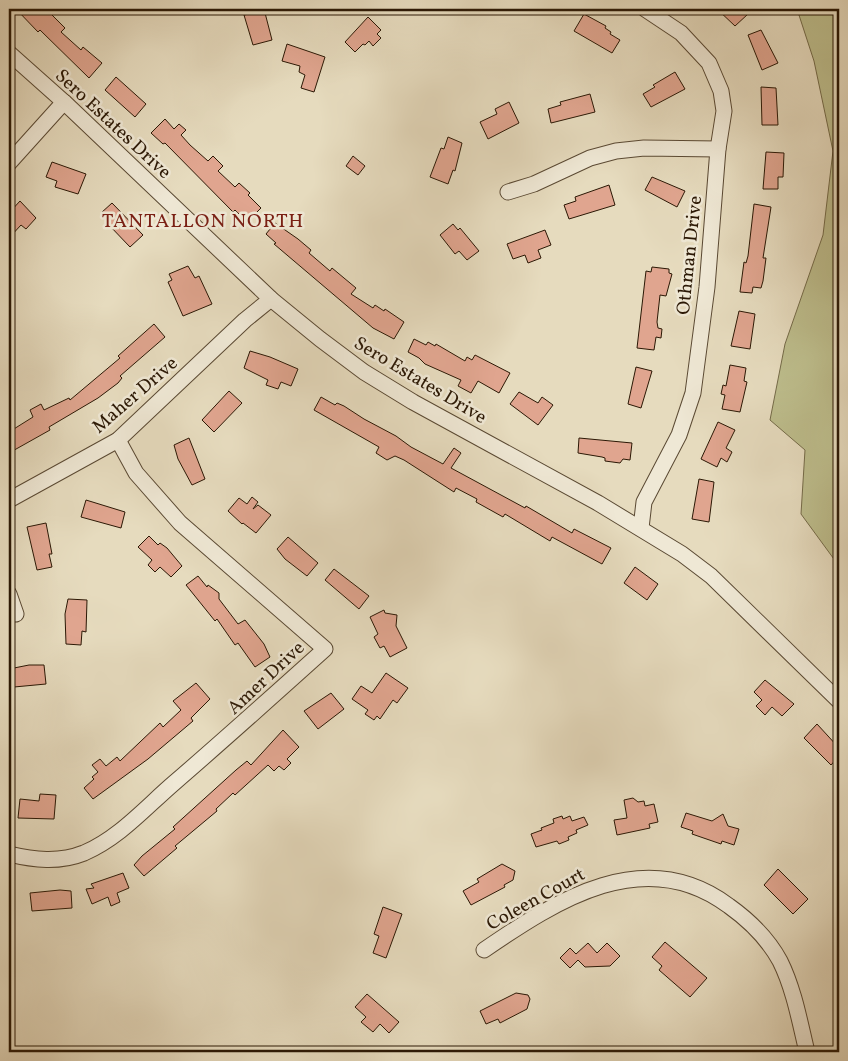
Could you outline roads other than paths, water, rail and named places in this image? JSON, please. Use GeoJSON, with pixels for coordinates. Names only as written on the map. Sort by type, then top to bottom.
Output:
{"type":"FeatureCollection","features":[{"type":"Feature","properties":{"kind":"street","name":"Othman Drive"},"geometry":{"type":"LineString","coordinates":[[641,528],[644,502],[679,435],[693,393],[712,233],[718,149],[724,105],[721,91],[709,63],[681,33],[645,9]]}},
{"type":"Feature","properties":{"kind":"street","name":"Sero Estates Drive"},"geometry":{"type":"LineString","coordinates":[[9,53],[64,102],[271,299],[364,372],[421,406],[641,528],[682,554],[711,576],[839,701]]}},
{"type":"Feature","properties":{"kind":"street"},"geometry":{"type":"LineString","coordinates":[[9,163],[64,102]]}},
{"type":"Feature","properties":{"kind":"street"},"geometry":{"type":"LineString","coordinates":[[508,192],[534,184],[590,158],[616,151],[644,148],[718,149]]}},
{"type":"Feature","properties":{"kind":"street","name":"Maher Drive"},"geometry":{"type":"LineString","coordinates":[[9,500],[118,440],[245,320],[271,299]]}},
{"type":"Feature","properties":{"kind":"street","name":"Amer Drive"},"geometry":{"type":"LineString","coordinates":[[9,854],[28,858],[61,859],[84,853],[116,835],[228,738],[325,648],[174,516],[136,473],[118,440]]}},
{"type":"Feature","properties":{"kind":"street"},"geometry":{"type":"LineString","coordinates":[[9,594],[16,614]]}},
{"type":"Feature","properties":{"kind":"street","name":"Coleen Court"},"geometry":{"type":"LineString","coordinates":[[484,950],[558,904],[594,887],[631,878],[655,878],[689,885],[712,895],[741,914],[772,948],[787,979],[807,1052]]}},
{"type":"Feature","properties":{"kind":"district","name":"TANTALLON NORTH"},"geometry":{"type":"Point","coordinates":[203,220]}}]}
